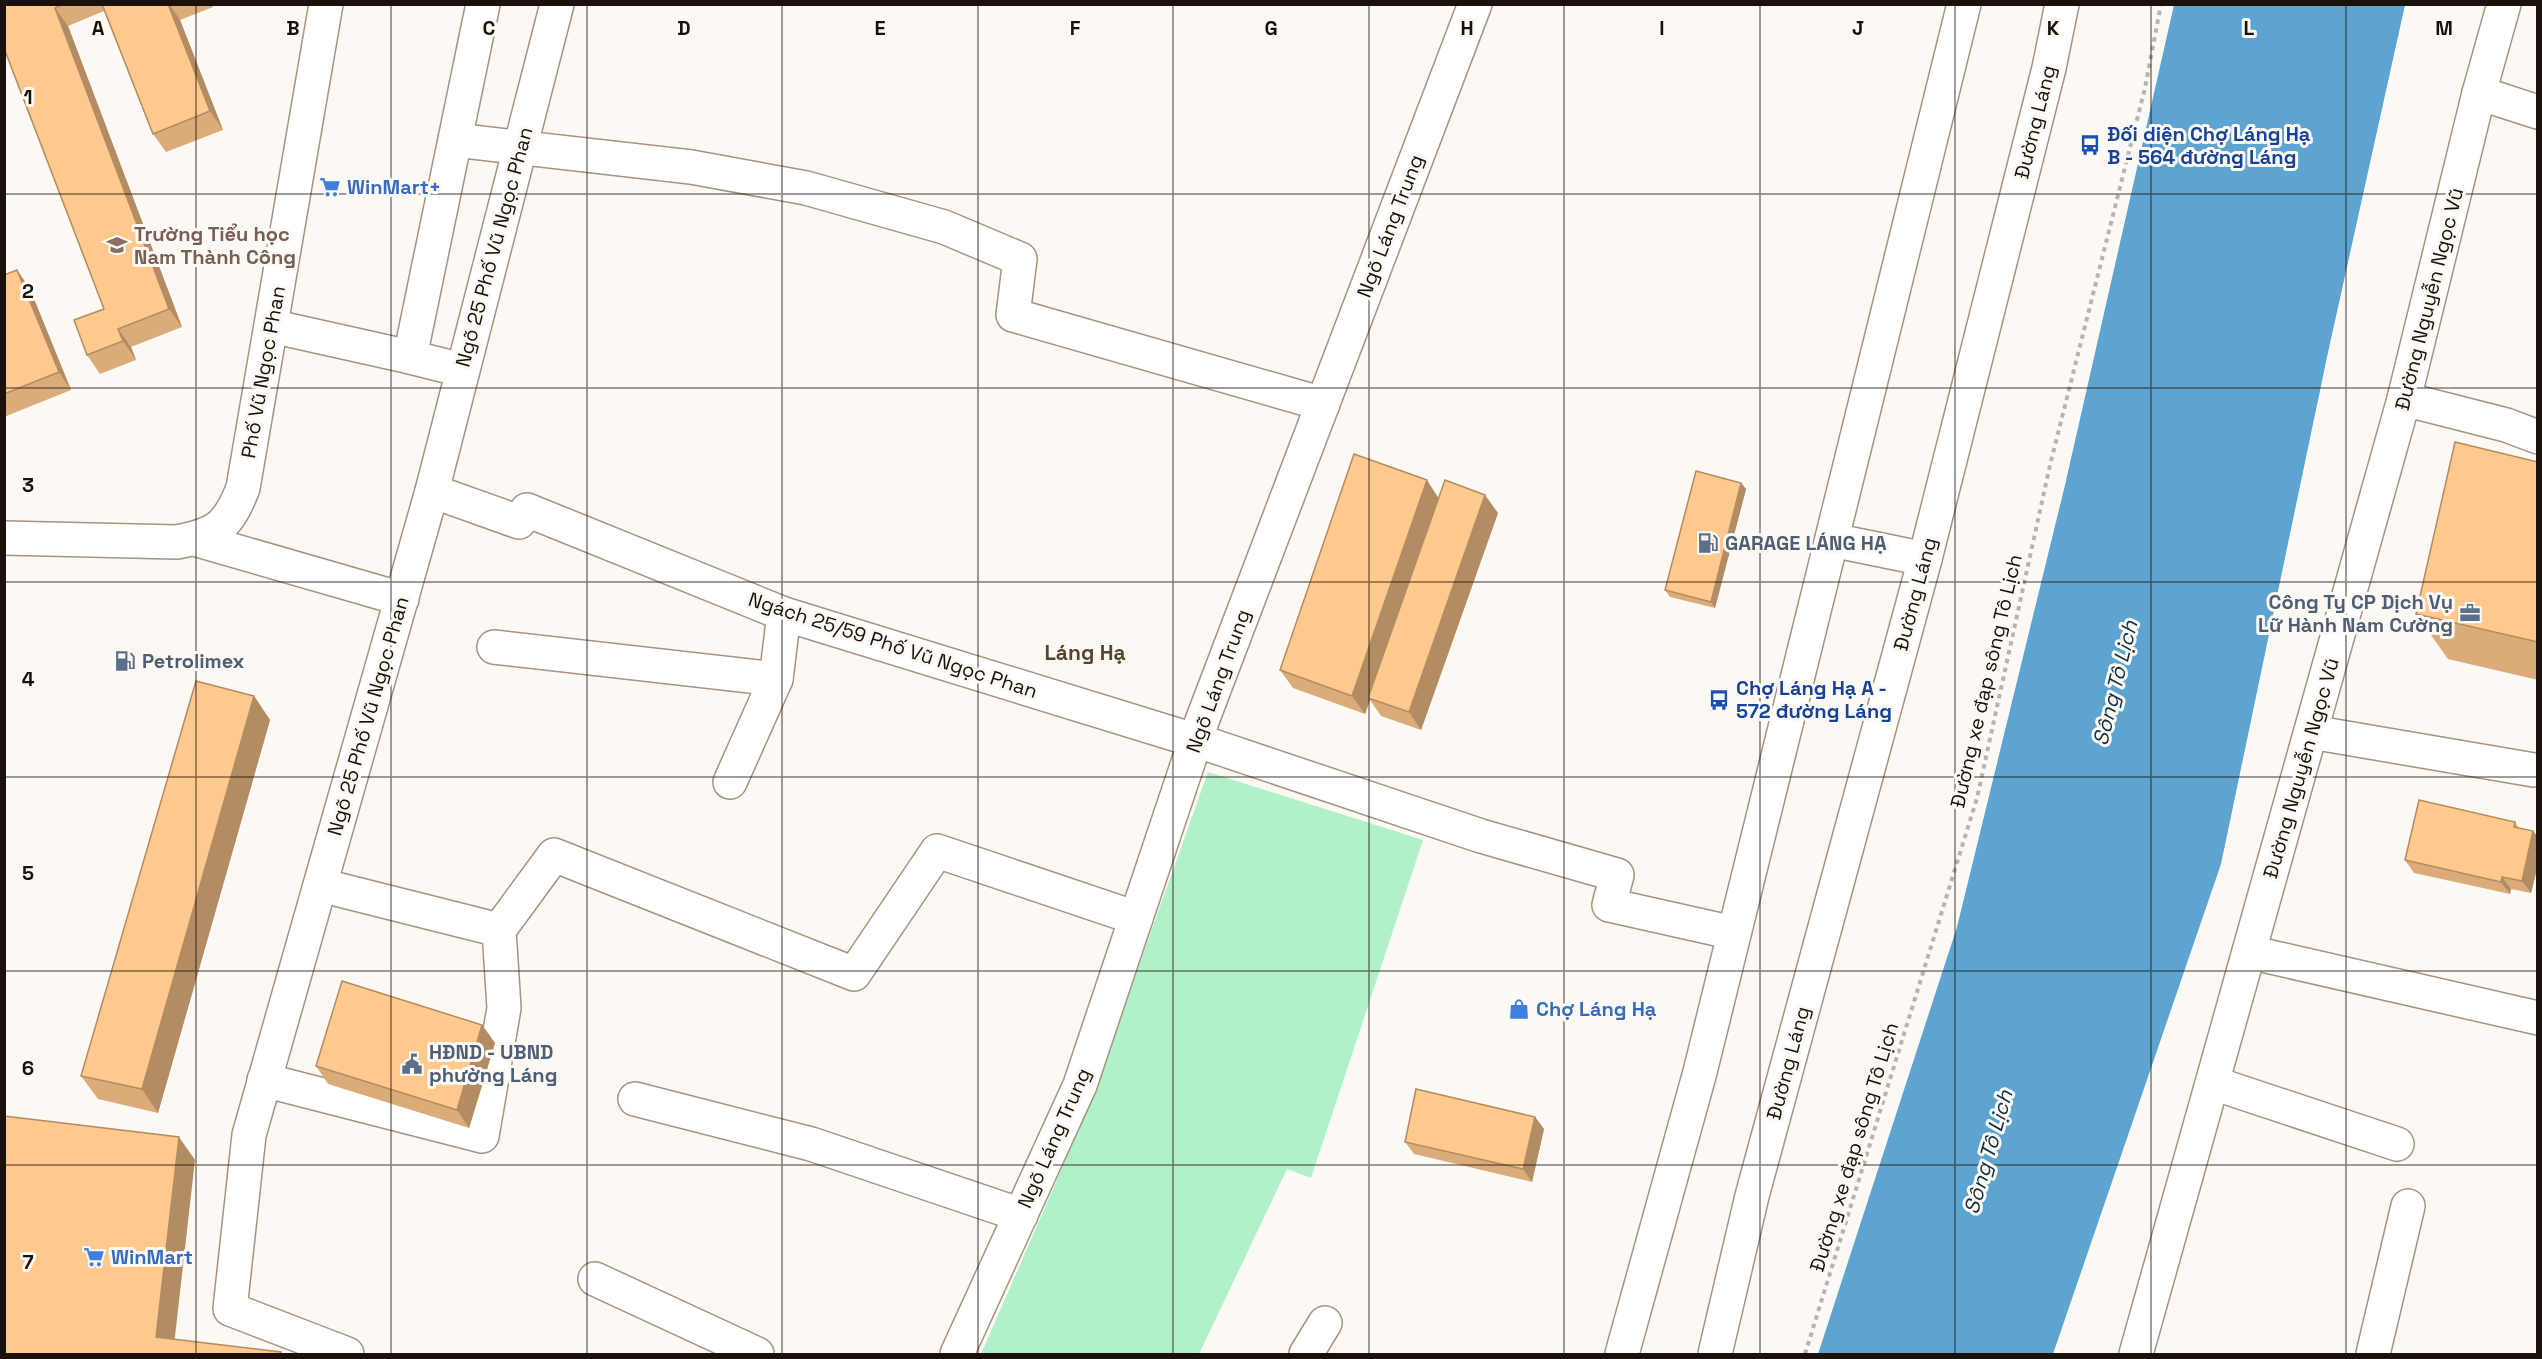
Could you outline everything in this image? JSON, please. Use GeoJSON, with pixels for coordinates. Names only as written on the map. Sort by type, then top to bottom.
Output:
{"type":"FeatureCollection","features":[{"type":"Feature","properties":{"kind":"main road","name":"Phố Vũ Ngọc Phan"},"geometry":{"type":"LineString","coordinates":[[194,539],[217,529],[232,516],[243,488],[326,4]]}},
{"type":"Feature","properties":{"kind":"main road"},"geometry":{"type":"LineString","coordinates":[[410,357],[483,4]]}},
{"type":"Feature","properties":{"kind":"main road","name":"Ngõ 25 Phố Vũ Ngọc Phan"},"geometry":{"type":"LineString","coordinates":[[347,1354],[230,1309],[249,1135],[432,491],[557,4]]}},
{"type":"Feature","properties":{"kind":"main road","name":"Ngõ Láng Trung"},"geometry":{"type":"LineString","coordinates":[[957,1354],[1080,1085],[1195,740],[1475,4]]}},
{"type":"Feature","properties":{"kind":"main road"},"geometry":{"type":"LineString","coordinates":[[1622,1354],[1700,1072],[1964,4]]}},
{"type":"Feature","properties":{"kind":"main road","name":"Đường Láng"},"geometry":{"type":"LineString","coordinates":[[1714,1354],[1755,1185],[1925,559],[2049,68],[2062,4]]}},
{"type":"Feature","properties":{"kind":"main road","name":"Đường Nguyễn Ngọc Vũ"},"geometry":{"type":"LineString","coordinates":[[2136,1354],[2404,399],[2504,4]]}},
{"type":"Feature","properties":{"kind":"main road"},"geometry":{"type":"LineString","coordinates":[[2480,93],[2538,112]]}},
{"type":"Feature","properties":{"kind":"main road"},"geometry":{"type":"LineString","coordinates":[[455,140],[691,167],[806,188],[944,226],[1020,259],[1013,315],[1323,404]]}},
{"type":"Feature","properties":{"kind":"main road"},"geometry":{"type":"LineString","coordinates":[[271,326],[462,370]]}},
{"type":"Feature","properties":{"kind":"main road"},"geometry":{"type":"LineString","coordinates":[[2404,399],[2506,425],[2538,437]]}},
{"type":"Feature","properties":{"kind":"main road","name":"Ngách 25/59 Phố Vũ Ngọc Phan"},"geometry":{"type":"LineString","coordinates":[[432,491],[519,522],[527,510],[784,614],[1195,740],[1481,836],[1617,875],[1609,905],[1734,933]]}},
{"type":"Feature","properties":{"kind":"main road"},"geometry":{"type":"LineString","coordinates":[[4,538],[154,543],[194,539],[402,599]]}},
{"type":"Feature","properties":{"kind":"main road"},"geometry":{"type":"LineString","coordinates":[[1832,540],[1925,559]]}},
{"type":"Feature","properties":{"kind":"main road"},"geometry":{"type":"LineString","coordinates":[[730,782],[776,680],[784,614]]}},
{"type":"Feature","properties":{"kind":"main road"},"geometry":{"type":"LineString","coordinates":[[494,647],[776,680]]}},
{"type":"Feature","properties":{"kind":"main road"},"geometry":{"type":"LineString","coordinates":[[2311,732],[2534,770]]}},
{"type":"Feature","properties":{"kind":"main road"},"geometry":{"type":"LineString","coordinates":[[264,1080],[482,1136],[504,1008],[499,930],[554,855],[854,974],[937,850],[1136,918]]}},
{"type":"Feature","properties":{"kind":"main road"},"geometry":{"type":"LineString","coordinates":[[320,885],[499,930]]}},
{"type":"Feature","properties":{"kind":"main road"},"geometry":{"type":"LineString","coordinates":[[2249,952],[2538,1018]]}},
{"type":"Feature","properties":{"kind":"main road"},"geometry":{"type":"LineString","coordinates":[[2213,1083],[2397,1144]]}},
{"type":"Feature","properties":{"kind":"main road"},"geometry":{"type":"LineString","coordinates":[[635,1099],[811,1144],[1021,1215]]}},
{"type":"Feature","properties":{"kind":"main road"},"geometry":{"type":"LineString","coordinates":[[2373,1354],[2408,1206]]}},
{"type":"Feature","properties":{"kind":"main road"},"geometry":{"type":"LineString","coordinates":[[595,1279],[757,1354]]}},
{"type":"Feature","properties":{"kind":"main road"},"geometry":{"type":"LineString","coordinates":[[1306,1354],[1325,1323]]}},
{"type":"Feature","properties":{"kind":"path","name":"Đường xe đạp sông Tô Lịch"},"geometry":{"type":"LineString","coordinates":[[1805,1354],[1977,798],[2050,465],[2145,88],[2161,4]]}},
{"type":"Feature","properties":{"kind":"green space"},"geometry":{"type":"Polygon","coordinates":[[[1208,772],[1423,840],[1311,1178],[1287,1169],[1199,1354],[981,1354],[1087,1111],[1208,772]]]}},
{"type":"Feature","properties":{"kind":"water","name":"Sông Tô Lịch"},"geometry":{"type":"Polygon","coordinates":[[[2174,5],[2405,5],[2327,357],[2221,864],[2053,1354],[1818,1354],[1957,927],[2065,485],[2174,5]]]}},
{"type":"Feature","properties":{"kind":"building"},"geometry":{"type":"Polygon","coordinates":[[[4,4],[63,4],[55,8],[169,309],[118,329],[123,341],[87,355],[74,320],[104,309],[4,48],[4,4]]]}},
{"type":"Feature","properties":{"kind":"building"},"geometry":{"type":"Polygon","coordinates":[[[102,4],[168,4],[210,111],[153,134],[102,4]]]}},
{"type":"Feature","properties":{"kind":"building"},"geometry":{"type":"Polygon","coordinates":[[[17,270],[59,372],[4,394],[4,275],[17,270]]]}},
{"type":"Feature","properties":{"kind":"building"},"geometry":{"type":"Polygon","coordinates":[[[2455,442],[2538,462],[2538,642],[2416,614],[2455,442]]]}},
{"type":"Feature","properties":{"kind":"building"},"geometry":{"type":"Polygon","coordinates":[[[1354,454],[1427,480],[1352,696],[1280,670],[1354,454]]]}},
{"type":"Feature","properties":{"kind":"building","name":"GARAGE LÁNG HẠ"},"geometry":{"type":"Polygon","coordinates":[[[1696,471],[1741,483],[1711,602],[1665,590],[1696,471]]]}},
{"type":"Feature","properties":{"kind":"building"},"geometry":{"type":"Polygon","coordinates":[[[1445,480],[1485,495],[1409,712],[1368,698],[1445,480]]]}},
{"type":"Feature","properties":{"kind":"building"},"geometry":{"type":"Polygon","coordinates":[[[196,681],[254,696],[142,1089],[81,1076],[196,681]]]}},
{"type":"Feature","properties":{"kind":"building"},"geometry":{"type":"Polygon","coordinates":[[[2419,800],[2515,822],[2514,827],[2533,831],[2522,881],[2502,877],[2501,882],[2405,860],[2419,800]]]}},
{"type":"Feature","properties":{"kind":"building","name":"HĐND - UBND phường Láng"},"geometry":{"type":"Polygon","coordinates":[[[342,981],[482,1025],[457,1110],[316,1066],[342,981]]]}},
{"type":"Feature","properties":{"kind":"building"},"geometry":{"type":"Polygon","coordinates":[[[1416,1089],[1535,1117],[1523,1169],[1405,1142],[1416,1089]]]}},
{"type":"Feature","properties":{"kind":"building","name":"WinMart"},"geometry":{"type":"Polygon","coordinates":[[[4,1116],[179,1137],[156,1337],[281,1352],[281,1354],[4,1354],[4,1116]]]}},
{"type":"Feature","properties":{"kind":"place","name":"Đối diện Chợ Láng Hạ B - 564 đường Láng"},"geometry":{"type":"Point","coordinates":[2090,145]}},
{"type":"Feature","properties":{"kind":"place","name":"WinMart+"},"geometry":{"type":"Point","coordinates":[330,187]}},
{"type":"Feature","properties":{"kind":"place","name":"Trường Tiểu học Nam Thành Công"},"geometry":{"type":"Point","coordinates":[117,245]}},
{"type":"Feature","properties":{"kind":"place","name":"GARAGE LÁNG HẠ"},"geometry":{"type":"Point","coordinates":[1708,543]}},
{"type":"Feature","properties":{"kind":"place","name":"Công Ty CP Dịch Vụ Lữ Hành Nam Cường"},"geometry":{"type":"Point","coordinates":[2470,613]}},
{"type":"Feature","properties":{"kind":"place","name":"Petrolimex"},"geometry":{"type":"Point","coordinates":[125,661]}},
{"type":"Feature","properties":{"kind":"place","name":"Chợ Láng Hạ A - 572 đường Láng"},"geometry":{"type":"Point","coordinates":[1719,700]}},
{"type":"Feature","properties":{"kind":"place","name":"Chợ Láng Hạ"},"geometry":{"type":"Point","coordinates":[1519,1009]}},
{"type":"Feature","properties":{"kind":"place","name":"HĐND - UBND phường Láng"},"geometry":{"type":"Point","coordinates":[412,1064]}},
{"type":"Feature","properties":{"kind":"place","name":"WinMart"},"geometry":{"type":"Point","coordinates":[94,1257]}},
{"type":"Feature","properties":{"kind":"district","name":"Láng Hạ"},"geometry":{"type":"Point","coordinates":[1085,652]}}]}
